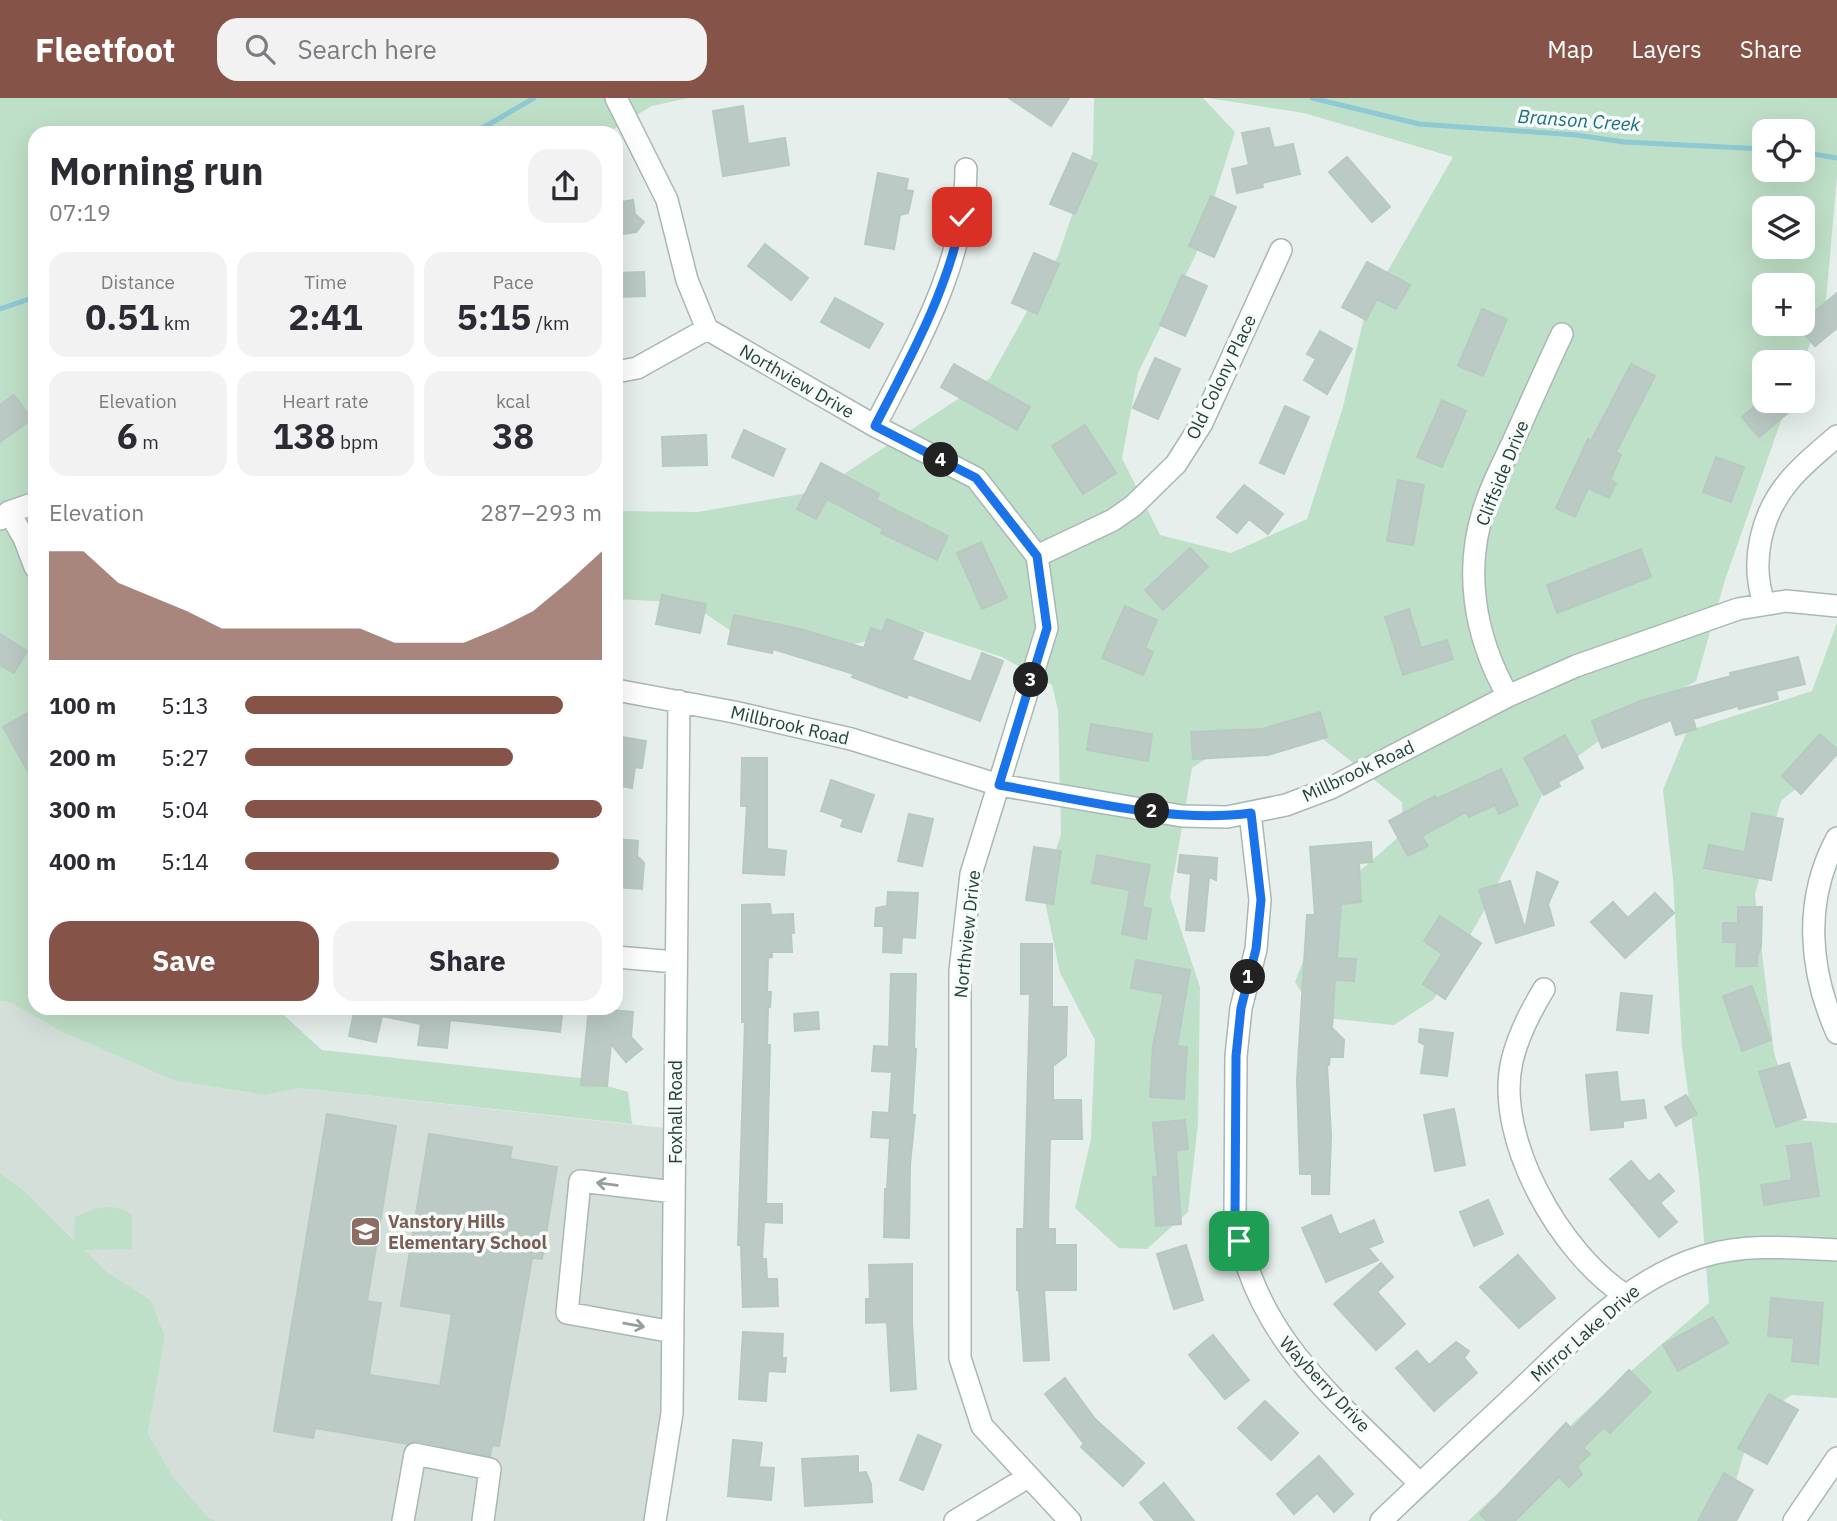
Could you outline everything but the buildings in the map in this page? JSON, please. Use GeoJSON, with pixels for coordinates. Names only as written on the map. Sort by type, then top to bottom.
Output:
{"type":"FeatureCollection","features":[{"type":"Feature","properties":{"kind":"street"},"geometry":{"type":"LineString","coordinates":[[616,98],[667,200],[687,280],[707,329],[637,368],[623,371]]}},
{"type":"Feature","properties":{"kind":"street"},"geometry":{"type":"LineString","coordinates":[[875,426],[943,287],[955,253],[962,217],[966,169]]}},
{"type":"Feature","properties":{"kind":"street","name":"Old Colony Place"},"geometry":{"type":"LineString","coordinates":[[1037,556],[1113,520],[1142,498],[1176,464],[1202,423],[1282,250]]}},
{"type":"Feature","properties":{"kind":"street","name":"Northview Drive"},"geometry":{"type":"LineString","coordinates":[[707,329],[875,426],[976,478],[1037,556],[1047,628],[971,874],[960,971],[960,1358],[982,1426],[1070,1521]]}},
{"type":"Feature","properties":{"kind":"street","name":"Cliffside Drive"},"geometry":{"type":"LineString","coordinates":[[1508,696],[1492,665],[1480,631],[1474,583],[1475,547],[1487,500],[1562,334]]}},
{"type":"Feature","properties":{"kind":"street"},"geometry":{"type":"LineString","coordinates":[[1764,603],[1757,570],[1759,545],[1775,500],[1789,481],[1837,436]]}},
{"type":"Feature","properties":{"kind":"street"},"geometry":{"type":"LineString","coordinates":[[28,506],[4,515],[24,538],[28,549]]}},
{"type":"Feature","properties":{"kind":"street","name":"Millbrook Road"},"geometry":{"type":"LineString","coordinates":[[623,691],[852,739],[999,785],[1182,816],[1227,817],[1286,805],[1331,788],[1508,696],[1576,666],[1738,609],[1764,603],[1810,602],[1837,606]]}},
{"type":"Feature","properties":{"kind":"street","name":"Foxhall Road"},"geometry":{"type":"LineString","coordinates":[[655,1521],[672,1413],[679,701]]}},
{"type":"Feature","properties":{"kind":"street","name":"Wayberry Drive"},"geometry":{"type":"LineString","coordinates":[[1251,813],[1261,900],[1256,949],[1241,1008],[1236,1056],[1235,1217],[1239,1241],[1249,1276],[1264,1309],[1297,1359],[1420,1484]]}},
{"type":"Feature","properties":{"kind":"street"},"geometry":{"type":"LineString","coordinates":[[1837,838],[1821,876],[1813,924],[1819,984],[1837,1033]]}},
{"type":"Feature","properties":{"kind":"street"},"geometry":{"type":"LineString","coordinates":[[623,958],[676,962]]}},
{"type":"Feature","properties":{"kind":"street"},"geometry":{"type":"LineString","coordinates":[[1544,989],[1524,1024],[1511,1063],[1509,1091],[1516,1138],[1528,1172],[1565,1235],[1588,1263],[1625,1295]]}},
{"type":"Feature","properties":{"kind":"street"},"geometry":{"type":"LineString","coordinates":[[673,1332],[567,1313],[580,1181],[674,1192]]}},
{"type":"Feature","properties":{"kind":"street","name":"Mirror Lake Drive"},"geometry":{"type":"LineString","coordinates":[[1381,1521],[1625,1295],[1672,1267],[1706,1255],[1766,1247],[1837,1250]]}},
{"type":"Feature","properties":{"kind":"street"},"geometry":{"type":"LineString","coordinates":[[403,1521],[415,1454],[490,1469],[483,1521]]}},
{"type":"Feature","properties":{"kind":"street"},"geometry":{"type":"LineString","coordinates":[[1794,1521],[1837,1458]]}},
{"type":"Feature","properties":{"kind":"street"},"geometry":{"type":"LineString","coordinates":[[955,1521],[1028,1477]]}},
{"type":"Feature","properties":{"kind":"shaded area","name":"Vanstory Hills Elementary School"},"geometry":{"type":"Polygon","coordinates":[[[0,1001],[9,1002],[62,1032],[175,1081],[265,1095],[298,1088],[664,1128],[664,1402],[647,1521],[217,1521],[209,1518],[174,1478],[148,1433],[165,1336],[151,1300],[107,1272],[24,1190],[0,1173],[0,1001]]]}},
{"type":"Feature","properties":{"kind":"green space"},"geometry":{"type":"Polygon","coordinates":[[[0,98],[688,98],[652,106],[619,126],[28,126],[28,1013],[9,1002],[0,1001],[0,98]]]}},
{"type":"Feature","properties":{"kind":"green space"},"geometry":{"type":"Polygon","coordinates":[[[1094,98],[1203,98],[1235,132],[1196,254],[1138,373],[1122,458],[1160,535],[1231,553],[1307,519],[1343,407],[1366,309],[1453,157],[1304,113],[1208,98],[1837,98],[1837,176],[1826,301],[1815,331],[1815,273],[1752,273],[1752,336],[1813,336],[1808,350],[1752,350],[1752,413],[1784,413],[1725,580],[1696,681],[1618,727],[1552,775],[1485,909],[1434,999],[1394,1025],[1316,1017],[1295,982],[1327,900],[1403,833],[1402,802],[1318,735],[1232,742],[1192,768],[1170,897],[1200,987],[1198,1124],[1188,1212],[1147,1249],[1119,1248],[1075,1208],[1091,1139],[1095,1040],[1060,973],[1043,892],[1061,834],[1058,710],[1052,685],[1002,657],[920,630],[826,650],[757,649],[690,603],[623,599],[623,511],[698,512],[818,491],[990,378],[1058,256],[1093,153],[1094,98]]]}},
{"type":"Feature","properties":{"kind":"green space"},"geometry":{"type":"Polygon","coordinates":[[[1837,623],[1837,754],[1781,801],[1755,894],[1774,1053],[1797,1120],[1837,1123],[1837,1398],[1792,1395],[1754,1419],[1729,1504],[1713,1521],[1468,1521],[1601,1397],[1709,1303],[1699,1176],[1682,1047],[1673,879],[1663,790],[1687,731],[1812,691],[1837,623]]]}},
{"type":"Feature","properties":{"kind":"green space"},"geometry":{"type":"Polygon","coordinates":[[[32,1015],[284,1015],[322,1050],[580,1078],[628,1092],[632,1124],[299,1088],[265,1095],[175,1081],[62,1032],[32,1015]]]}},
{"type":"Feature","properties":{"kind":"green space"},"geometry":{"type":"Polygon","coordinates":[[[0,1173],[24,1190],[74,1240],[75,1217],[104,1207],[118,1208],[132,1215],[132,1249],[85,1250],[107,1272],[151,1300],[165,1336],[148,1433],[174,1478],[209,1518],[217,1521],[0,1519],[0,1173]]]}},
{"type":"Feature","properties":{"kind":"waterway","name":"Branson Creek"},"geometry":{"type":"LineString","coordinates":[[486,126],[534,98]]}},
{"type":"Feature","properties":{"kind":"waterway","name":"Branson Creek"},"geometry":{"type":"LineString","coordinates":[[1312,98],[1419,124],[1576,135],[1624,142],[1752,148]]}},
{"type":"Feature","properties":{"kind":"waterway","name":"Branson Creek"},"geometry":{"type":"LineString","coordinates":[[1815,154],[1837,158]]}},
{"type":"Feature","properties":{"kind":"waterway","name":"Branson Creek"},"geometry":{"type":"LineString","coordinates":[[0,309],[28,299]]}},
{"type":"Feature","properties":{"kind":"place","name":"Vanstory Hills Elementary School"},"geometry":{"type":"Point","coordinates":[365,1231]}},
{"type":"Feature","properties":{"kind":"route"},"geometry":{"type":"LineString","coordinates":[[962,217],[955,253],[943,287],[875,426],[976,478],[1037,556],[1047,628],[999,785],[1182,816],[1227,817],[1251,813],[1261,900],[1256,949],[1241,1008],[1236,1056],[1235,1217],[1239,1241]]}}]}
